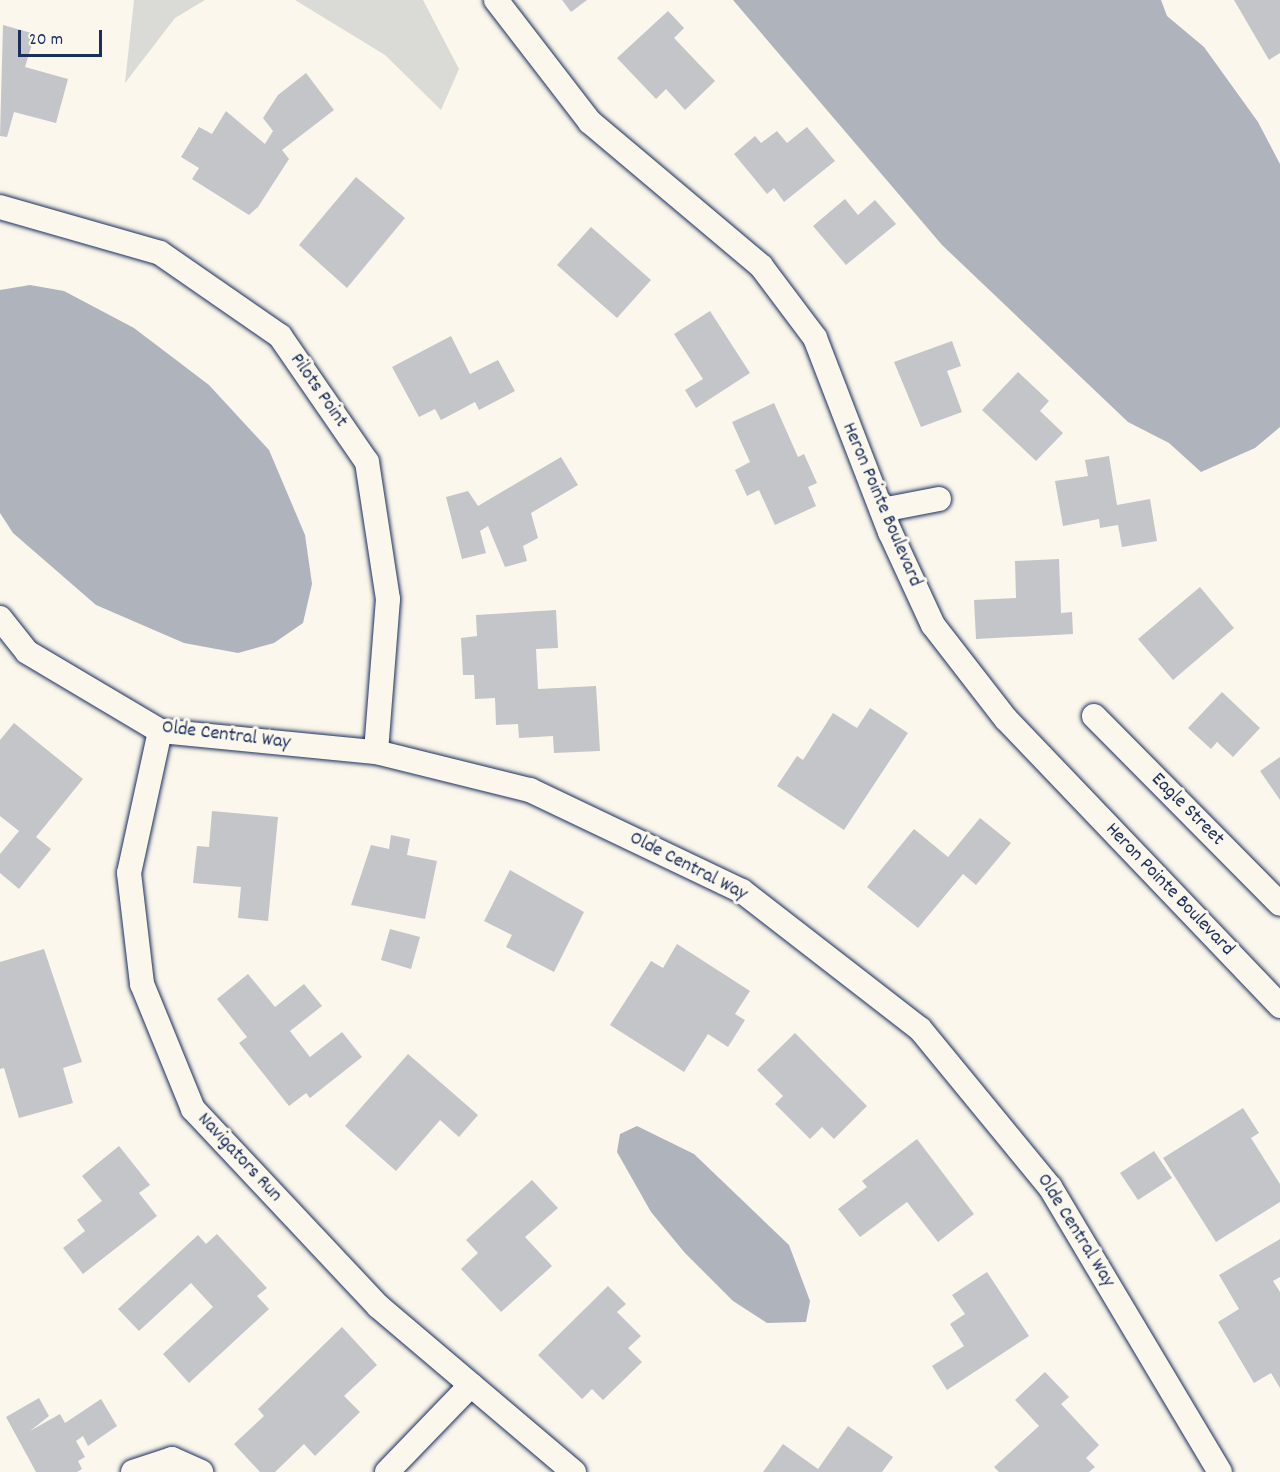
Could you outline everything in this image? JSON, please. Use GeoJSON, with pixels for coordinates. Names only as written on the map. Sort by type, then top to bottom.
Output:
{"type":"FeatureCollection","features":[{"type":"Feature","properties":{"kind":"street","name":"Heron Pointe Boulevard"},"geometry":{"type":"LineString","coordinates":[[496,0],[590,122],[761,266],[808,329],[882,510],[933,625],[1006,719],[1280,1006]]}},
{"type":"Feature","properties":{"kind":"street","name":"Pilots Point"},"geometry":{"type":"LineString","coordinates":[[0,207],[160,253],[280,336],[307,375],[367,462],[388,598],[376,752]]}},
{"type":"Feature","properties":{"kind":"street"},"geometry":{"type":"LineString","coordinates":[[882,510],[939,499]]}},
{"type":"Feature","properties":{"kind":"street","name":"Olde Central Way"},"geometry":{"type":"LineString","coordinates":[[0,618],[27,652],[160,731],[376,752],[530,790],[742,891],[920,1029],[1050,1186],[1220,1472]]}},
{"type":"Feature","properties":{"kind":"street","name":"Eagle Street"},"geometry":{"type":"LineString","coordinates":[[1094,716],[1280,904]]}},
{"type":"Feature","properties":{"kind":"street","name":"Navigators Run"},"geometry":{"type":"LineString","coordinates":[[160,731],[129,873],[142,984],[193,1109],[378,1306],[574,1472]]}},
{"type":"Feature","properties":{"kind":"street"},"geometry":{"type":"LineString","coordinates":[[387,1472],[471,1385]]}},
{"type":"Feature","properties":{"kind":"street"},"geometry":{"type":"LineString","coordinates":[[133,1472],[172,1459],[198,1470]]}},
{"type":"Feature","properties":{"kind":"shaded area"},"geometry":{"type":"Polygon","coordinates":[[[134,0],[205,0],[175,18],[125,83],[134,0]]]}},
{"type":"Feature","properties":{"kind":"shaded area"},"geometry":{"type":"Polygon","coordinates":[[[295,0],[423,0],[459,69],[441,110],[385,55],[295,0]]]}},
{"type":"Feature","properties":{"kind":"shaded area"},"geometry":{"type":"Polygon","coordinates":[[[733,0],[1161,0],[1167,16],[1204,47],[1258,122],[1280,164],[1280,427],[1255,448],[1201,472],[1169,443],[1128,422],[942,245],[733,0]]]}},
{"type":"Feature","properties":{"kind":"shaded area"},"geometry":{"type":"Polygon","coordinates":[[[30,285],[64,291],[134,328],[209,385],[269,450],[305,535],[312,584],[303,623],[274,643],[238,653],[184,643],[96,605],[13,533],[0,513],[0,290],[30,285]]]}},
{"type":"Feature","properties":{"kind":"shaded area"},"geometry":{"type":"Polygon","coordinates":[[[637,1126],[694,1154],[789,1245],[810,1301],[806,1322],[767,1323],[733,1301],[685,1253],[651,1212],[617,1152],[620,1134],[637,1126]]]}},
{"type":"Feature","properties":{"kind":"building"},"geometry":{"type":"Polygon","coordinates":[[[562,0],[587,0],[571,12],[562,0]]]}},
{"type":"Feature","properties":{"kind":"building"},"geometry":{"type":"Polygon","coordinates":[[[1234,0],[1280,0],[1280,53],[1269,60],[1234,0]]]}},
{"type":"Feature","properties":{"kind":"building"},"geometry":{"type":"Polygon","coordinates":[[[668,11],[684,28],[674,38],[715,81],[685,110],[666,89],[656,99],[617,58],[668,11]]]}},
{"type":"Feature","properties":{"kind":"building"},"geometry":{"type":"Polygon","coordinates":[[[3,25],[35,34],[25,67],[68,79],[56,123],[14,112],[7,137],[0,136],[3,25]]]}},
{"type":"Feature","properties":{"kind":"building"},"geometry":{"type":"Polygon","coordinates":[[[306,73],[334,110],[282,150],[289,159],[258,207],[249,215],[192,179],[199,168],[181,157],[199,127],[212,134],[226,111],[265,144],[273,131],[263,118],[278,95],[306,73]]]}},
{"type":"Feature","properties":{"kind":"building"},"geometry":{"type":"Polygon","coordinates":[[[807,127],[835,161],[784,202],[774,188],[767,194],[734,154],[755,136],[761,143],[777,131],[787,143],[807,127]]]}},
{"type":"Feature","properties":{"kind":"building"},"geometry":{"type":"Polygon","coordinates":[[[356,177],[405,218],[347,288],[299,245],[356,177]]]}},
{"type":"Feature","properties":{"kind":"building"},"geometry":{"type":"Polygon","coordinates":[[[845,199],[858,215],[875,200],[896,224],[846,265],[813,226],[845,199]]]}},
{"type":"Feature","properties":{"kind":"building"},"geometry":{"type":"Polygon","coordinates":[[[591,227],[651,280],[617,318],[557,265],[591,227]]]}},
{"type":"Feature","properties":{"kind":"building"},"geometry":{"type":"Polygon","coordinates":[[[710,311],[750,373],[696,408],[685,390],[703,379],[674,334],[710,311]]]}},
{"type":"Feature","properties":{"kind":"building"},"geometry":{"type":"Polygon","coordinates":[[[451,336],[470,374],[498,360],[515,391],[479,410],[475,402],[441,420],[435,409],[419,417],[392,367],[451,336]]]}},
{"type":"Feature","properties":{"kind":"building"},"geometry":{"type":"Polygon","coordinates":[[[952,341],[961,366],[947,371],[962,412],[921,427],[894,362],[952,341]]]}},
{"type":"Feature","properties":{"kind":"building"},"geometry":{"type":"Polygon","coordinates":[[[1018,372],[1049,401],[1040,411],[1063,433],[1036,461],[982,410],[1018,372]]]}},
{"type":"Feature","properties":{"kind":"building"},"geometry":{"type":"Polygon","coordinates":[[[774,403],[798,457],[804,454],[817,483],[808,487],[816,506],[775,525],[759,490],[747,496],[735,470],[750,462],[732,422],[774,403]]]}},
{"type":"Feature","properties":{"kind":"building"},"geometry":{"type":"Polygon","coordinates":[[[1109,456],[1117,505],[1150,499],[1157,541],[1122,547],[1118,525],[1100,528],[1099,519],[1063,526],[1055,481],[1088,476],[1085,460],[1109,456]]]}},
{"type":"Feature","properties":{"kind":"building"},"geometry":{"type":"Polygon","coordinates":[[[561,457],[578,485],[531,513],[538,538],[523,546],[527,561],[505,567],[488,526],[480,531],[486,553],[462,559],[446,497],[468,491],[478,506],[561,457]]]}},
{"type":"Feature","properties":{"kind":"building"},"geometry":{"type":"Polygon","coordinates":[[[1059,559],[1061,613],[1072,612],[1073,634],[976,639],[974,600],[1016,598],[1015,561],[1059,559]]]}},
{"type":"Feature","properties":{"kind":"building"},"geometry":{"type":"Polygon","coordinates":[[[1200,587],[1234,628],[1173,680],[1138,639],[1200,587]]]}},
{"type":"Feature","properties":{"kind":"building"},"geometry":{"type":"Polygon","coordinates":[[[556,610],[558,648],[536,649],[538,689],[596,686],[600,751],[554,753],[553,736],[519,738],[518,724],[496,725],[495,698],[475,699],[474,675],[463,675],[461,638],[477,636],[476,615],[556,610]]]}},
{"type":"Feature","properties":{"kind":"building"},"geometry":{"type":"Polygon","coordinates":[[[1222,692],[1260,728],[1233,757],[1217,742],[1211,749],[1188,728],[1222,692]]]}},
{"type":"Feature","properties":{"kind":"building"},"geometry":{"type":"Polygon","coordinates":[[[870,708],[908,733],[844,830],[777,786],[797,756],[803,760],[833,713],[857,728],[870,708]]]}},
{"type":"Feature","properties":{"kind":"building"},"geometry":{"type":"Polygon","coordinates":[[[14,723],[83,779],[36,837],[51,849],[19,889],[0,873],[0,854],[19,831],[0,816],[0,740],[14,723]]]}},
{"type":"Feature","properties":{"kind":"building"},"geometry":{"type":"Polygon","coordinates":[[[1280,757],[1280,800],[1260,771],[1280,757]]]}},
{"type":"Feature","properties":{"kind":"building"},"geometry":{"type":"Polygon","coordinates":[[[212,811],[278,817],[268,921],[238,918],[241,887],[193,883],[197,846],[209,847],[212,811]]]}},
{"type":"Feature","properties":{"kind":"building"},"geometry":{"type":"Polygon","coordinates":[[[980,818],[1011,843],[976,885],[963,874],[918,928],[867,887],[914,829],[948,857],[980,818]]]}},
{"type":"Feature","properties":{"kind":"building"},"geometry":{"type":"Polygon","coordinates":[[[391,835],[410,839],[407,855],[437,861],[425,919],[351,905],[371,845],[389,849],[391,835]]]}},
{"type":"Feature","properties":{"kind":"building"},"geometry":{"type":"Polygon","coordinates":[[[510,870],[584,912],[554,972],[506,947],[512,935],[484,921],[510,870]]]}},
{"type":"Feature","properties":{"kind":"building"},"geometry":{"type":"Polygon","coordinates":[[[390,929],[420,937],[411,969],[381,960],[390,929]]]}},
{"type":"Feature","properties":{"kind":"building"},"geometry":{"type":"Polygon","coordinates":[[[677,944],[750,991],[735,1014],[745,1020],[728,1047],[708,1034],[684,1072],[610,1025],[651,961],[663,968],[677,944]]]}},
{"type":"Feature","properties":{"kind":"building"},"geometry":{"type":"Polygon","coordinates":[[[44,949],[82,1062],[63,1068],[73,1103],[19,1118],[4,1068],[0,1069],[0,962],[44,949]]]}},
{"type":"Feature","properties":{"kind":"building"},"geometry":{"type":"Polygon","coordinates":[[[248,974],[275,1007],[304,984],[322,1006],[290,1031],[310,1057],[342,1032],[362,1057],[310,1098],[306,1093],[289,1106],[239,1043],[247,1037],[217,999],[248,974]]]}},
{"type":"Feature","properties":{"kind":"building"},"geometry":{"type":"Polygon","coordinates":[[[795,1033],[867,1106],[834,1139],[822,1127],[810,1139],[775,1104],[783,1096],[757,1070],[795,1033]]]}},
{"type":"Feature","properties":{"kind":"building"},"geometry":{"type":"Polygon","coordinates":[[[408,1054],[478,1115],[459,1137],[440,1120],[396,1171],[345,1126],[408,1054]]]}},
{"type":"Feature","properties":{"kind":"building"},"geometry":{"type":"Polygon","coordinates":[[[1243,1108],[1259,1133],[1251,1138],[1280,1184],[1280,1202],[1216,1242],[1163,1158],[1243,1108]]]}},
{"type":"Feature","properties":{"kind":"building"},"geometry":{"type":"Polygon","coordinates":[[[917,1139],[974,1214],[938,1242],[907,1202],[860,1237],[838,1209],[867,1187],[862,1181],[917,1139]]]}},
{"type":"Feature","properties":{"kind":"building"},"geometry":{"type":"Polygon","coordinates":[[[119,1146],[150,1185],[139,1193],[157,1216],[83,1274],[63,1248],[85,1231],[77,1220],[102,1201],[82,1176],[119,1146]]]}},
{"type":"Feature","properties":{"kind":"building"},"geometry":{"type":"Polygon","coordinates":[[[1154,1151],[1172,1178],[1138,1200],[1120,1173],[1154,1151]]]}},
{"type":"Feature","properties":{"kind":"building"},"geometry":{"type":"Polygon","coordinates":[[[532,1180],[558,1208],[525,1237],[552,1266],[501,1312],[461,1269],[478,1253],[466,1240],[532,1180]]]}},
{"type":"Feature","properties":{"kind":"building"},"geometry":{"type":"Polygon","coordinates":[[[217,1234],[267,1288],[257,1296],[269,1309],[189,1383],[163,1354],[213,1307],[191,1283],[139,1331],[118,1309],[198,1235],[206,1244],[217,1234]]]}},
{"type":"Feature","properties":{"kind":"building"},"geometry":{"type":"Polygon","coordinates":[[[1280,1239],[1280,1277],[1273,1281],[1280,1292],[1280,1388],[1271,1373],[1254,1383],[1218,1322],[1239,1309],[1219,1275],[1280,1239]]]}},
{"type":"Feature","properties":{"kind":"building"},"geometry":{"type":"Polygon","coordinates":[[[987,1272],[1029,1336],[947,1390],[932,1366],[964,1346],[950,1324],[965,1314],[952,1295],[987,1272]]]}},
{"type":"Feature","properties":{"kind":"building"},"geometry":{"type":"Polygon","coordinates":[[[608,1286],[626,1304],[617,1312],[641,1336],[628,1348],[642,1362],[603,1400],[592,1389],[582,1399],[538,1355],[608,1286]]]}},
{"type":"Feature","properties":{"kind":"building"},"geometry":{"type":"Polygon","coordinates":[[[342,1327],[377,1365],[344,1396],[360,1412],[315,1456],[304,1444],[275,1472],[260,1472],[234,1444],[264,1416],[258,1409],[342,1327]]]}},
{"type":"Feature","properties":{"kind":"building"},"geometry":{"type":"Polygon","coordinates":[[[1045,1372],[1069,1397],[1061,1404],[1099,1445],[1086,1458],[1095,1467],[1089,1472],[999,1472],[994,1467],[1039,1426],[1015,1400],[1045,1372]]]}},
{"type":"Feature","properties":{"kind":"building"},"geometry":{"type":"Polygon","coordinates":[[[39,1398],[49,1416],[30,1431],[60,1414],[65,1423],[101,1399],[117,1426],[88,1446],[83,1436],[76,1441],[85,1457],[78,1461],[82,1469],[77,1472],[36,1472],[6,1417],[39,1398]]]}},
{"type":"Feature","properties":{"kind":"building"},"geometry":{"type":"Polygon","coordinates":[[[848,1426],[893,1457],[882,1472],[763,1472],[783,1444],[818,1469],[848,1426]]]}}]}
